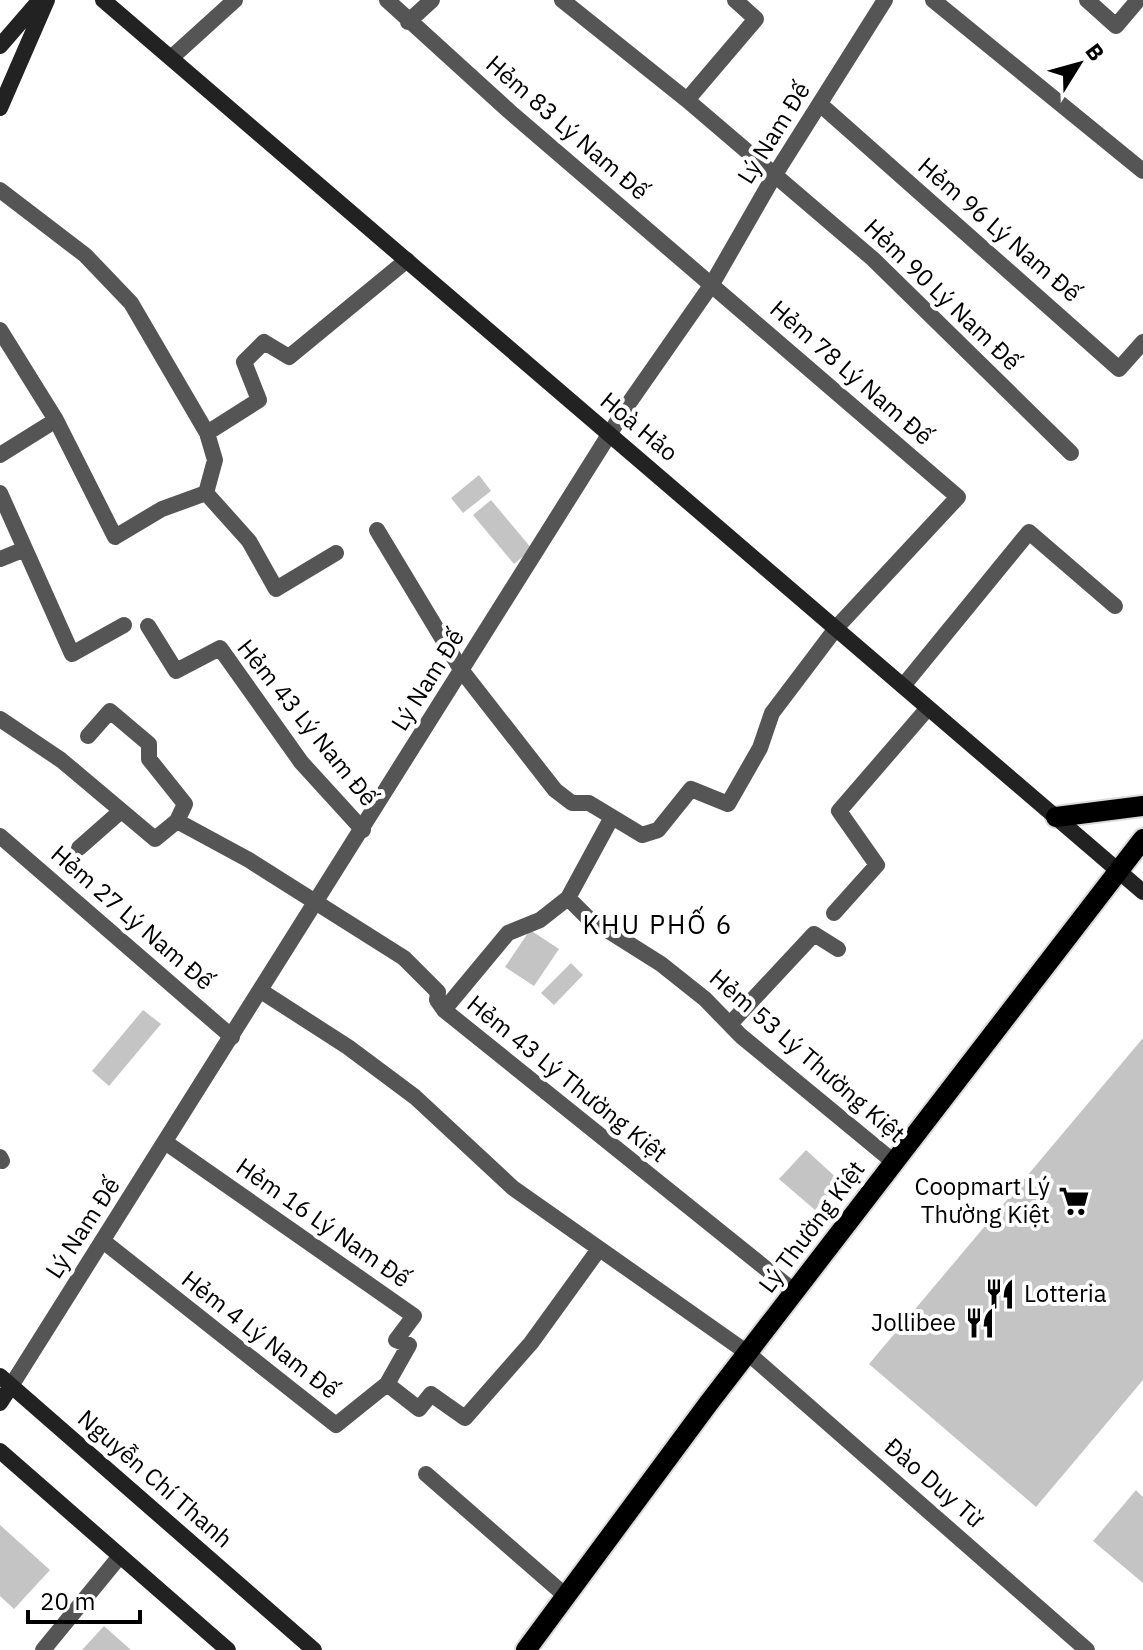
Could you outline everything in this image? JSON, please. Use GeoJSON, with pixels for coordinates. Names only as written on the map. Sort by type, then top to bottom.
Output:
{"type":"FeatureCollection","features":[{"type":"Feature","properties":{"kind":"main road"},"geometry":{"type":"LineString","coordinates":[[1056,817],[1143,806]]}},
{"type":"Feature","properties":{"kind":"main road","name":"Lý Thường Kiệt"},"geometry":{"type":"LineString","coordinates":[[526,1650],[795,1292],[1143,839]]}},
{"type":"Feature","properties":{"kind":"street"},"geometry":{"type":"LineString","coordinates":[[0,46],[40,0]]}},
{"type":"Feature","properties":{"kind":"street"},"geometry":{"type":"LineString","coordinates":[[0,108],[47,0]]}},
{"type":"Feature","properties":{"kind":"street","name":"Hoà Hảo"},"geometry":{"type":"LineString","coordinates":[[103,0],[1143,892]]}},
{"type":"Feature","properties":{"kind":"street"},"geometry":{"type":"LineString","coordinates":[[171,58],[235,0]]}},
{"type":"Feature","properties":{"kind":"street"},"geometry":{"type":"LineString","coordinates":[[408,22],[432,0]]}},
{"type":"Feature","properties":{"kind":"street","name":"Hẻm 90 Lý Nam Đế"},"geometry":{"type":"LineString","coordinates":[[562,0],[687,100],[873,259],[1071,453]]}},
{"type":"Feature","properties":{"kind":"street"},"geometry":{"type":"LineString","coordinates":[[687,100],[756,19],[735,0]]}},
{"type":"Feature","properties":{"kind":"street","name":"Lý Nam Đế"},"geometry":{"type":"LineString","coordinates":[[5,1381],[103,1241],[611,435],[712,284],[774,176],[885,0]]}},
{"type":"Feature","properties":{"kind":"street"},"geometry":{"type":"LineString","coordinates":[[933,0],[1143,171]]}},
{"type":"Feature","properties":{"kind":"street"},"geometry":{"type":"LineString","coordinates":[[1087,0],[1116,26],[1138,0]]}},
{"type":"Feature","properties":{"kind":"street","name":"Hẻm 83 Lý Nam Đế"},"geometry":{"type":"LineString","coordinates":[[391,3],[408,22],[712,284]]}},
{"type":"Feature","properties":{"kind":"street","name":"Hẻm 96 Lý Nam Đế"},"geometry":{"type":"LineString","coordinates":[[821,105],[1119,369],[1143,342]]}},
{"type":"Feature","properties":{"kind":"street"},"geometry":{"type":"LineString","coordinates":[[0,190],[85,255],[131,303],[207,433],[215,460],[206,493]]}},
{"type":"Feature","properties":{"kind":"street"},"geometry":{"type":"LineString","coordinates":[[207,433],[259,400],[244,362],[264,342],[289,357],[407,260]]}},
{"type":"Feature","properties":{"kind":"street","name":"Hẻm 78 Lý Nam Đế"},"geometry":{"type":"LineString","coordinates":[[712,284],[958,497],[837,627]]}},
{"type":"Feature","properties":{"kind":"street"},"geometry":{"type":"LineString","coordinates":[[0,330],[56,420],[115,537],[162,509],[206,493]]}},
{"type":"Feature","properties":{"kind":"street"},"geometry":{"type":"LineString","coordinates":[[0,455],[56,420]]}},
{"type":"Feature","properties":{"kind":"street"},"geometry":{"type":"LineString","coordinates":[[0,493],[72,654],[124,625]]}},
{"type":"Feature","properties":{"kind":"street"},"geometry":{"type":"LineString","coordinates":[[206,493],[249,541],[276,589],[336,553]]}},
{"type":"Feature","properties":{"kind":"street"},"geometry":{"type":"LineString","coordinates":[[377,530],[462,671],[555,790],[572,803],[589,803],[642,835],[658,830],[691,789],[728,804],[760,748],[772,713],[837,627]]}},
{"type":"Feature","properties":{"kind":"street"},"geometry":{"type":"LineString","coordinates":[[903,686],[1029,532],[1115,606]]}},
{"type":"Feature","properties":{"kind":"street"},"geometry":{"type":"LineString","coordinates":[[0,559],[25,549]]}},
{"type":"Feature","properties":{"kind":"street","name":"Hẻm 43 Lý Nam Đế"},"geometry":{"type":"LineString","coordinates":[[148,626],[176,671],[220,648],[301,762],[363,830]]}},
{"type":"Feature","properties":{"kind":"street"},"geometry":{"type":"LineString","coordinates":[[834,913],[877,865],[839,811],[928,708]]}},
{"type":"Feature","properties":{"kind":"street"},"geometry":{"type":"LineString","coordinates":[[0,719],[61,760],[155,839],[177,821],[185,804],[149,759],[149,744],[110,711],[88,736]]}},
{"type":"Feature","properties":{"kind":"street"},"geometry":{"type":"LineString","coordinates":[[79,848],[121,811]]}},
{"type":"Feature","properties":{"kind":"street"},"geometry":{"type":"LineString","coordinates":[[444,1010],[508,933],[540,920],[568,898],[612,817]]}},
{"type":"Feature","properties":{"kind":"street","name":"Hẻm 43 Lý Thường Kiệt"},"geometry":{"type":"LineString","coordinates":[[177,821],[249,860],[404,958],[438,992],[437,1000],[444,1010],[795,1292]]}},
{"type":"Feature","properties":{"kind":"street","name":"Hẻm 27 Lý Nam Đế"},"geometry":{"type":"LineString","coordinates":[[0,836],[232,1037]]}},
{"type":"Feature","properties":{"kind":"street","name":"Hẻm 53 Lý Thường Kiệt"},"geometry":{"type":"LineString","coordinates":[[568,898],[588,918],[661,964],[895,1163]]}},
{"type":"Feature","properties":{"kind":"street"},"geometry":{"type":"LineString","coordinates":[[730,1024],[814,934],[838,949]]}},
{"type":"Feature","properties":{"kind":"street","name":"Đào Duy Từ"},"geometry":{"type":"LineString","coordinates":[[261,991],[348,1047],[415,1097],[513,1188],[749,1354],[1087,1650]]}},
{"type":"Feature","properties":{"kind":"street","name":"Hẻm 16 Lý Nam Đế"},"geometry":{"type":"LineString","coordinates":[[165,1142],[414,1316],[396,1340],[409,1345],[387,1384]]}},
{"type":"Feature","properties":{"kind":"street","name":"Hẻm 4 Lý Nam Đế"},"geometry":{"type":"LineString","coordinates":[[103,1241],[336,1425],[387,1384]]}},
{"type":"Feature","properties":{"kind":"street"},"geometry":{"type":"LineString","coordinates":[[387,1384],[419,1409],[431,1394],[465,1418],[531,1343],[599,1249]]}},
{"type":"Feature","properties":{"kind":"street"},"geometry":{"type":"LineString","coordinates":[[0,1403],[5,1381]]}},
{"type":"Feature","properties":{"kind":"street","name":"Nguyễn Chí Thanh"},"geometry":{"type":"LineString","coordinates":[[5,1381],[314,1650]]}},
{"type":"Feature","properties":{"kind":"street"},"geometry":{"type":"LineString","coordinates":[[0,1451],[228,1650]]}},
{"type":"Feature","properties":{"kind":"street"},"geometry":{"type":"LineString","coordinates":[[426,1474],[567,1597]]}},
{"type":"Feature","properties":{"kind":"street"},"geometry":{"type":"LineString","coordinates":[[43,1650],[120,1556]]}},
{"type":"Feature","properties":{"kind":"building"},"geometry":{"type":"Polygon","coordinates":[[[479,475],[491,491],[463,513],[451,498],[479,475]]]}},
{"type":"Feature","properties":{"kind":"building"},"geometry":{"type":"Polygon","coordinates":[[[491,500],[532,549],[514,564],[473,515],[491,500]]]}},
{"type":"Feature","properties":{"kind":"building"},"geometry":{"type":"Polygon","coordinates":[[[530,930],[559,949],[534,986],[505,967],[530,930]]]}},
{"type":"Feature","properties":{"kind":"building"},"geometry":{"type":"Polygon","coordinates":[[[571,963],[583,975],[554,1005],[541,993],[571,963]]]}},
{"type":"Feature","properties":{"kind":"building"},"geometry":{"type":"Polygon","coordinates":[[[143,1010],[161,1024],[109,1086],[92,1071],[143,1010]]]}},
{"type":"Feature","properties":{"kind":"building","name":"Coopmart Lý Thường Kiệt"},"geometry":{"type":"Polygon","coordinates":[[[1143,1038],[1143,1380],[1036,1507],[869,1364],[1143,1038]]]}},
{"type":"Feature","properties":{"kind":"building"},"geometry":{"type":"Polygon","coordinates":[[[806,1150],[840,1181],[815,1210],[779,1179],[806,1150]]]}},
{"type":"Feature","properties":{"kind":"building"},"geometry":{"type":"Polygon","coordinates":[[[1136,1490],[1143,1497],[1143,1583],[1093,1541],[1136,1490]]]}},
{"type":"Feature","properties":{"kind":"building"},"geometry":{"type":"Polygon","coordinates":[[[0,1525],[50,1570],[14,1609],[0,1596],[0,1525]]]}},
{"type":"Feature","properties":{"kind":"building"},"geometry":{"type":"Polygon","coordinates":[[[104,1626],[131,1650],[82,1650],[104,1626]]]}},
{"type":"Feature","properties":{"kind":"place","name":"Coopmart Lý Thường Kiệt"},"geometry":{"type":"Point","coordinates":[1074,1201]}},
{"type":"Feature","properties":{"kind":"place","name":"Lotteria"},"geometry":{"type":"Point","coordinates":[1000,1294]}},
{"type":"Feature","properties":{"kind":"place","name":"Jollibee"},"geometry":{"type":"Point","coordinates":[980,1323]}},
{"type":"Feature","properties":{"kind":"district","name":"KHU PHỐ 6"},"geometry":{"type":"Point","coordinates":[658,925]}}]}
